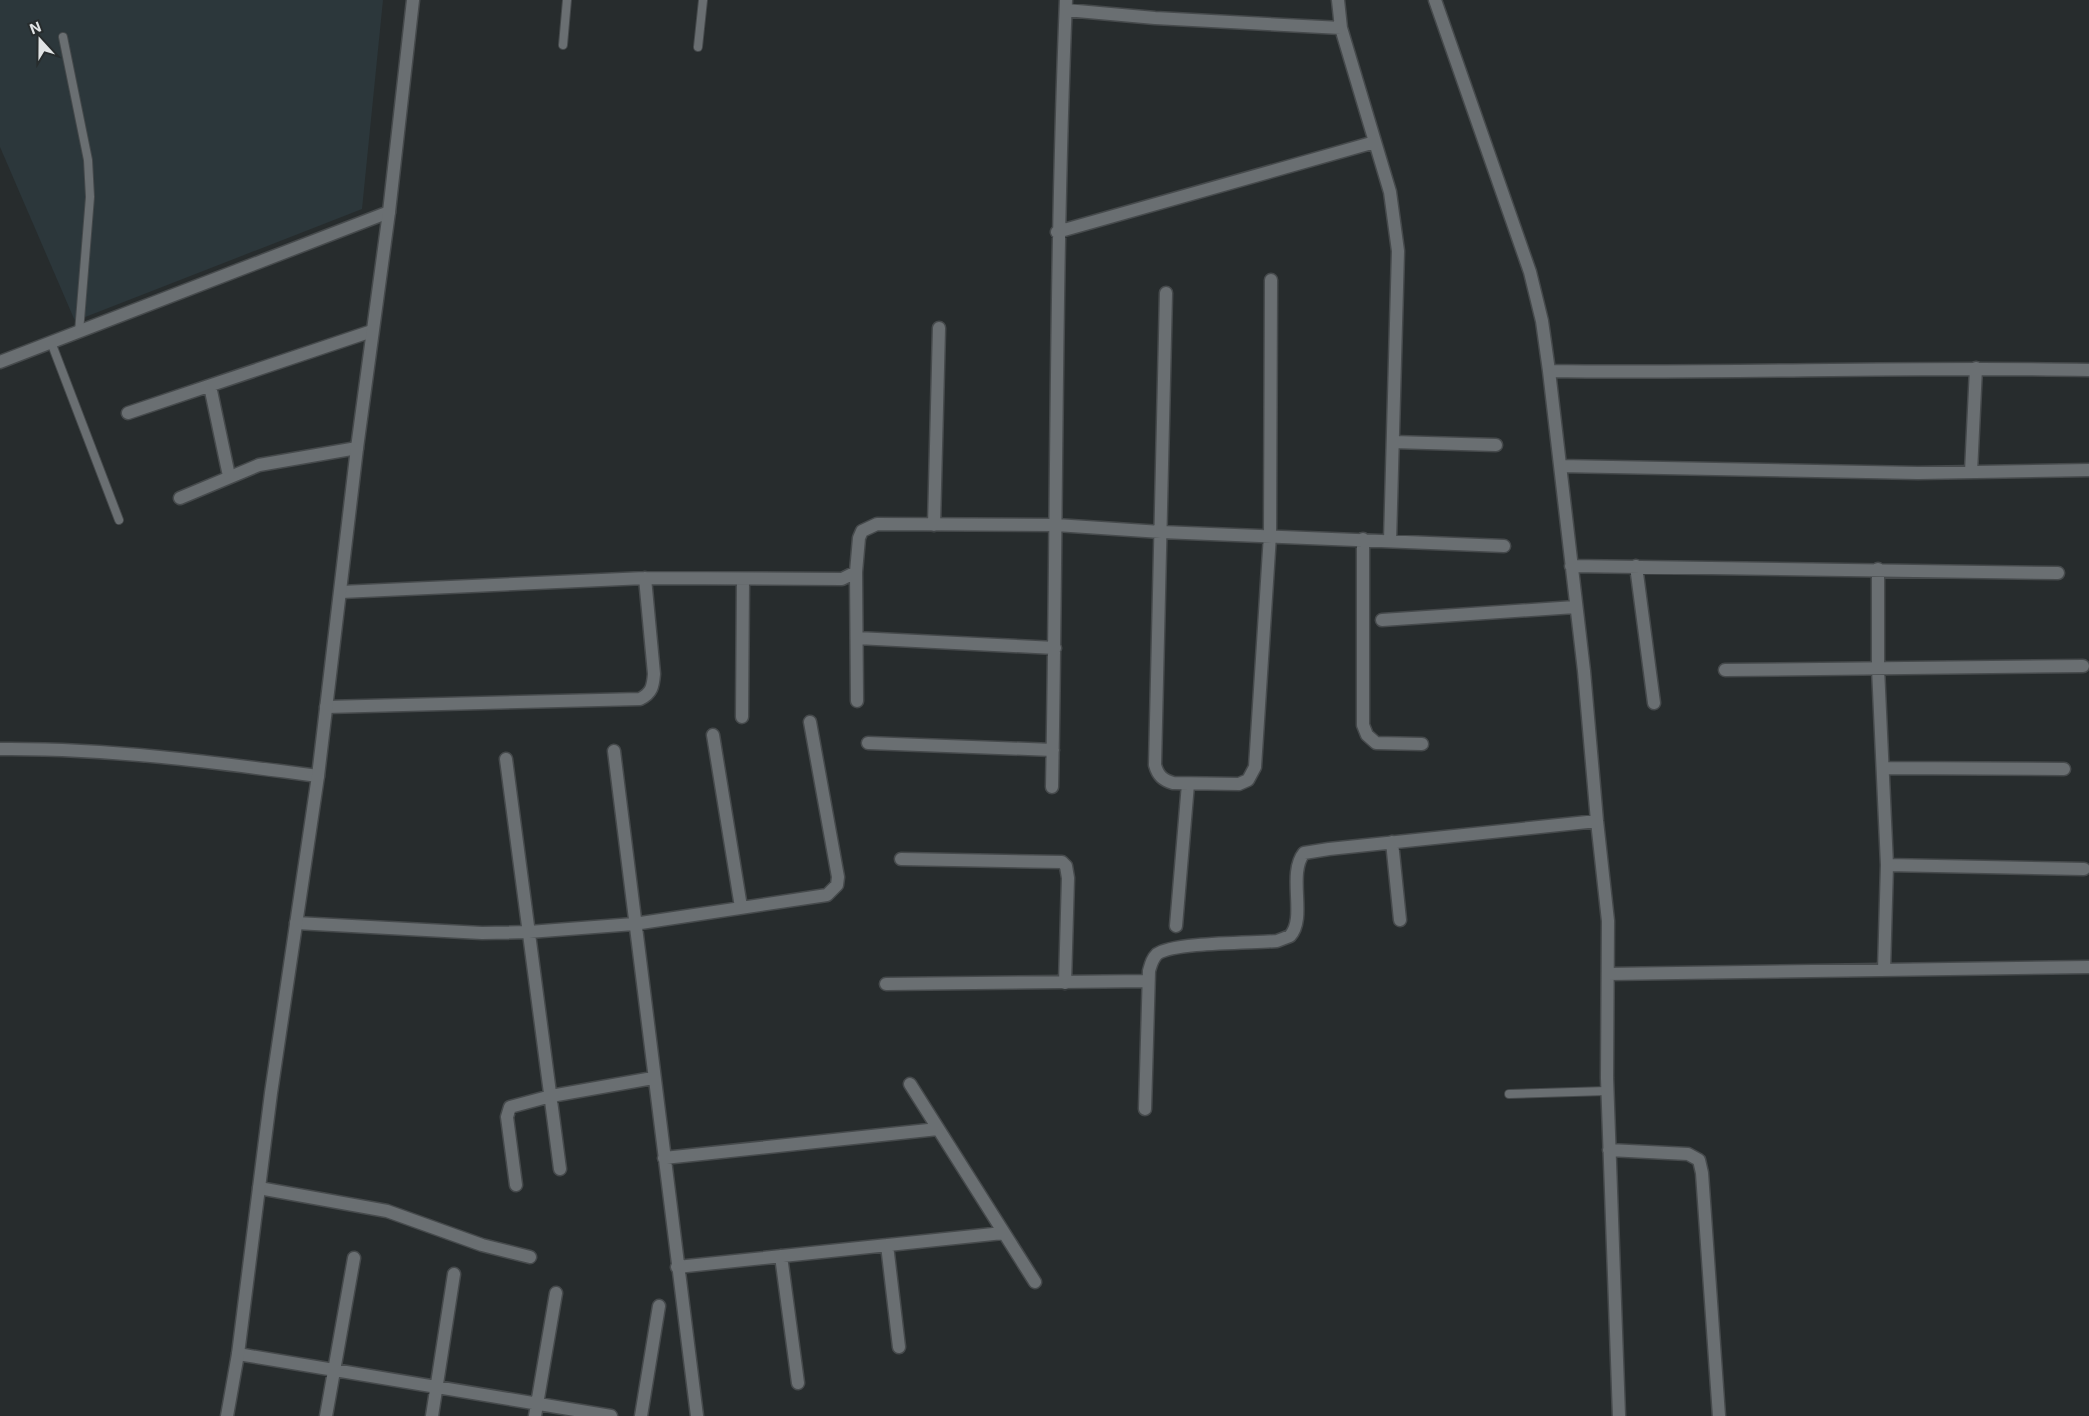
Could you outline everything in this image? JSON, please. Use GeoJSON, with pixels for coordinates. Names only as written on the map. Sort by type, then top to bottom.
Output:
{"type":"FeatureCollection","features":[{"type":"Feature","properties":{"kind":"street"},"geometry":{"type":"LineString","coordinates":[[227,1416],[238,1354],[259,1188],[318,776],[357,448],[389,212],[413,0]]}},
{"type":"Feature","properties":{"kind":"street"},"geometry":{"type":"LineString","coordinates":[[1338,0],[1342,28],[1390,192],[1398,251],[1390,541]]}},
{"type":"Feature","properties":{"kind":"street"},"geometry":{"type":"LineString","coordinates":[[1435,0],[1530,272],[1540,314],[1548,371],[1584,671],[1608,921],[1607,1090],[1619,1416]]}},
{"type":"Feature","properties":{"kind":"street"},"geometry":{"type":"LineString","coordinates":[[1052,787],[1055,648],[1057,232],[1066,5],[1155,18],[1342,28]]}},
{"type":"Feature","properties":{"kind":"street"},"geometry":{"type":"LineString","coordinates":[[1057,232],[1375,142]]}},
{"type":"Feature","properties":{"kind":"street"},"geometry":{"type":"LineString","coordinates":[[0,362],[389,212]]}},
{"type":"Feature","properties":{"kind":"street"},"geometry":{"type":"LineString","coordinates":[[1166,293],[1155,765],[1157,772],[1163,780],[1174,783],[1239,784],[1248,780],[1255,767],[1270,536],[1271,280]]}},
{"type":"Feature","properties":{"kind":"street"},"geometry":{"type":"LineString","coordinates":[[934,525],[939,328]]}},
{"type":"Feature","properties":{"kind":"street"},"geometry":{"type":"LineString","coordinates":[[128,414],[372,331]]}},
{"type":"Feature","properties":{"kind":"street"},"geometry":{"type":"LineString","coordinates":[[1548,371],[1707,372],[1976,368],[2089,370]]}},
{"type":"Feature","properties":{"kind":"street"},"geometry":{"type":"LineString","coordinates":[[1971,472],[1976,368]]}},
{"type":"Feature","properties":{"kind":"street"},"geometry":{"type":"LineString","coordinates":[[210,386],[229,476]]}},
{"type":"Feature","properties":{"kind":"street"},"geometry":{"type":"LineString","coordinates":[[1393,442],[1496,445]]}},
{"type":"Feature","properties":{"kind":"street"},"geometry":{"type":"LineString","coordinates":[[180,498],[259,465],[357,448]]}},
{"type":"Feature","properties":{"kind":"street"},"geometry":{"type":"LineString","coordinates":[[1560,466],[1813,472],[2089,470]]}},
{"type":"Feature","properties":{"kind":"street"},"geometry":{"type":"LineString","coordinates":[[857,701],[856,572],[859,538],[862,530],[868,526],[877,524],[1056,525],[1161,532],[1504,546]]}},
{"type":"Feature","properties":{"kind":"street"},"geometry":{"type":"LineString","coordinates":[[1363,539],[1363,725],[1367,735],[1376,743],[1422,744]]}},
{"type":"Feature","properties":{"kind":"street"},"geometry":{"type":"LineString","coordinates":[[1571,566],[1878,569],[2058,574]]}},
{"type":"Feature","properties":{"kind":"street"},"geometry":{"type":"LineString","coordinates":[[1636,566],[1654,703]]}},
{"type":"Feature","properties":{"kind":"street"},"geometry":{"type":"LineString","coordinates":[[1878,569],[1878,668],[1887,865],[1884,970]]}},
{"type":"Feature","properties":{"kind":"street"},"geometry":{"type":"LineString","coordinates":[[341,592],[645,578],[842,579],[856,572]]}},
{"type":"Feature","properties":{"kind":"street"},"geometry":{"type":"LineString","coordinates":[[326,707],[640,699],[648,695],[653,687],[654,674],[645,578]]}},
{"type":"Feature","properties":{"kind":"street"},"geometry":{"type":"LineString","coordinates":[[742,717],[743,579]]}},
{"type":"Feature","properties":{"kind":"street"},"geometry":{"type":"LineString","coordinates":[[1382,620],[1576,607]]}},
{"type":"Feature","properties":{"kind":"street"},"geometry":{"type":"LineString","coordinates":[[857,638],[1055,648]]}},
{"type":"Feature","properties":{"kind":"street"},"geometry":{"type":"LineString","coordinates":[[1725,670],[2083,666]]}},
{"type":"Feature","properties":{"kind":"street"},"geometry":{"type":"LineString","coordinates":[[296,923],[482,933],[529,932],[634,924],[827,895],[837,885],[810,722]]}},
{"type":"Feature","properties":{"kind":"street"},"geometry":{"type":"LineString","coordinates":[[713,735],[741,907]]}},
{"type":"Feature","properties":{"kind":"street"},"geometry":{"type":"LineString","coordinates":[[868,743],[1053,750]]}},
{"type":"Feature","properties":{"kind":"street"},"geometry":{"type":"LineString","coordinates":[[0,749],[44,749],[235,765],[318,776]]}},
{"type":"Feature","properties":{"kind":"street"},"geometry":{"type":"LineString","coordinates":[[614,751],[634,924],[697,1416]]}},
{"type":"Feature","properties":{"kind":"street"},"geometry":{"type":"LineString","coordinates":[[506,759],[560,1169]]}},
{"type":"Feature","properties":{"kind":"street"},"geometry":{"type":"LineString","coordinates":[[1884,768],[2064,769]]}},
{"type":"Feature","properties":{"kind":"street"},"geometry":{"type":"LineString","coordinates":[[1176,926],[1188,784]]}},
{"type":"Feature","properties":{"kind":"street"},"geometry":{"type":"LineString","coordinates":[[1145,1109],[1148,982],[1152,961],[1158,954],[1176,947],[1277,942],[1290,936],[1296,924],[1298,865],[1304,853],[1392,842],[1597,822]]}},
{"type":"Feature","properties":{"kind":"street"},"geometry":{"type":"LineString","coordinates":[[1392,842],[1400,920]]}},
{"type":"Feature","properties":{"kind":"street"},"geometry":{"type":"LineString","coordinates":[[901,859],[1062,862],[1066,866],[1068,878],[1065,983]]}},
{"type":"Feature","properties":{"kind":"street"},"geometry":{"type":"LineString","coordinates":[[1887,865],[2084,869]]}},
{"type":"Feature","properties":{"kind":"street"},"geometry":{"type":"LineString","coordinates":[[1608,974],[2089,967]]}},
{"type":"Feature","properties":{"kind":"street"},"geometry":{"type":"LineString","coordinates":[[886,984],[1148,982]]}},
{"type":"Feature","properties":{"kind":"street"},"geometry":{"type":"LineString","coordinates":[[516,1185],[507,1112],[515,1104],[654,1078]]}},
{"type":"Feature","properties":{"kind":"street"},"geometry":{"type":"LineString","coordinates":[[910,1084],[1035,1282]]}},
{"type":"Feature","properties":{"kind":"street"},"geometry":{"type":"LineString","coordinates":[[664,1158],[938,1129]]}},
{"type":"Feature","properties":{"kind":"street"},"geometry":{"type":"LineString","coordinates":[[1609,1150],[1688,1154],[1699,1160],[1702,1173],[1719,1416]]}},
{"type":"Feature","properties":{"kind":"street"},"geometry":{"type":"LineString","coordinates":[[259,1188],[387,1211],[482,1245],[530,1258]]}},
{"type":"Feature","properties":{"kind":"street"},"geometry":{"type":"LineString","coordinates":[[678,1267],[1003,1233]]}},
{"type":"Feature","properties":{"kind":"street"},"geometry":{"type":"LineString","coordinates":[[887,1245],[899,1347]]}},
{"type":"Feature","properties":{"kind":"street"},"geometry":{"type":"LineString","coordinates":[[781,1256],[798,1383]]}},
{"type":"Feature","properties":{"kind":"street"},"geometry":{"type":"LineString","coordinates":[[326,1416],[354,1258]]}},
{"type":"Feature","properties":{"kind":"street"},"geometry":{"type":"LineString","coordinates":[[432,1416],[454,1274]]}},
{"type":"Feature","properties":{"kind":"street"},"geometry":{"type":"LineString","coordinates":[[536,1410],[556,1293]]}},
{"type":"Feature","properties":{"kind":"street"},"geometry":{"type":"LineString","coordinates":[[641,1416],[659,1306]]}},
{"type":"Feature","properties":{"kind":"street"},"geometry":{"type":"LineString","coordinates":[[238,1354],[436,1387],[536,1410],[610,1416]]}},
{"type":"Feature","properties":{"kind":"lane"},"geometry":{"type":"LineString","coordinates":[[562,46],[567,0]]}},
{"type":"Feature","properties":{"kind":"lane"},"geometry":{"type":"LineString","coordinates":[[698,47],[703,0]]}},
{"type":"Feature","properties":{"kind":"lane"},"geometry":{"type":"LineString","coordinates":[[63,37],[88,160],[89,188],[79,332]]}},
{"type":"Feature","properties":{"kind":"lane"},"geometry":{"type":"LineString","coordinates":[[51,342],[119,520]]}},
{"type":"Feature","properties":{"kind":"lane"},"geometry":{"type":"LineString","coordinates":[[1509,1094],[1607,1090]]}},
{"type":"Feature","properties":{"kind":"shaded area"},"geometry":{"type":"Polygon","coordinates":[[[0,0],[383,0],[362,209],[75,321],[0,147],[0,0]]]}}]}
